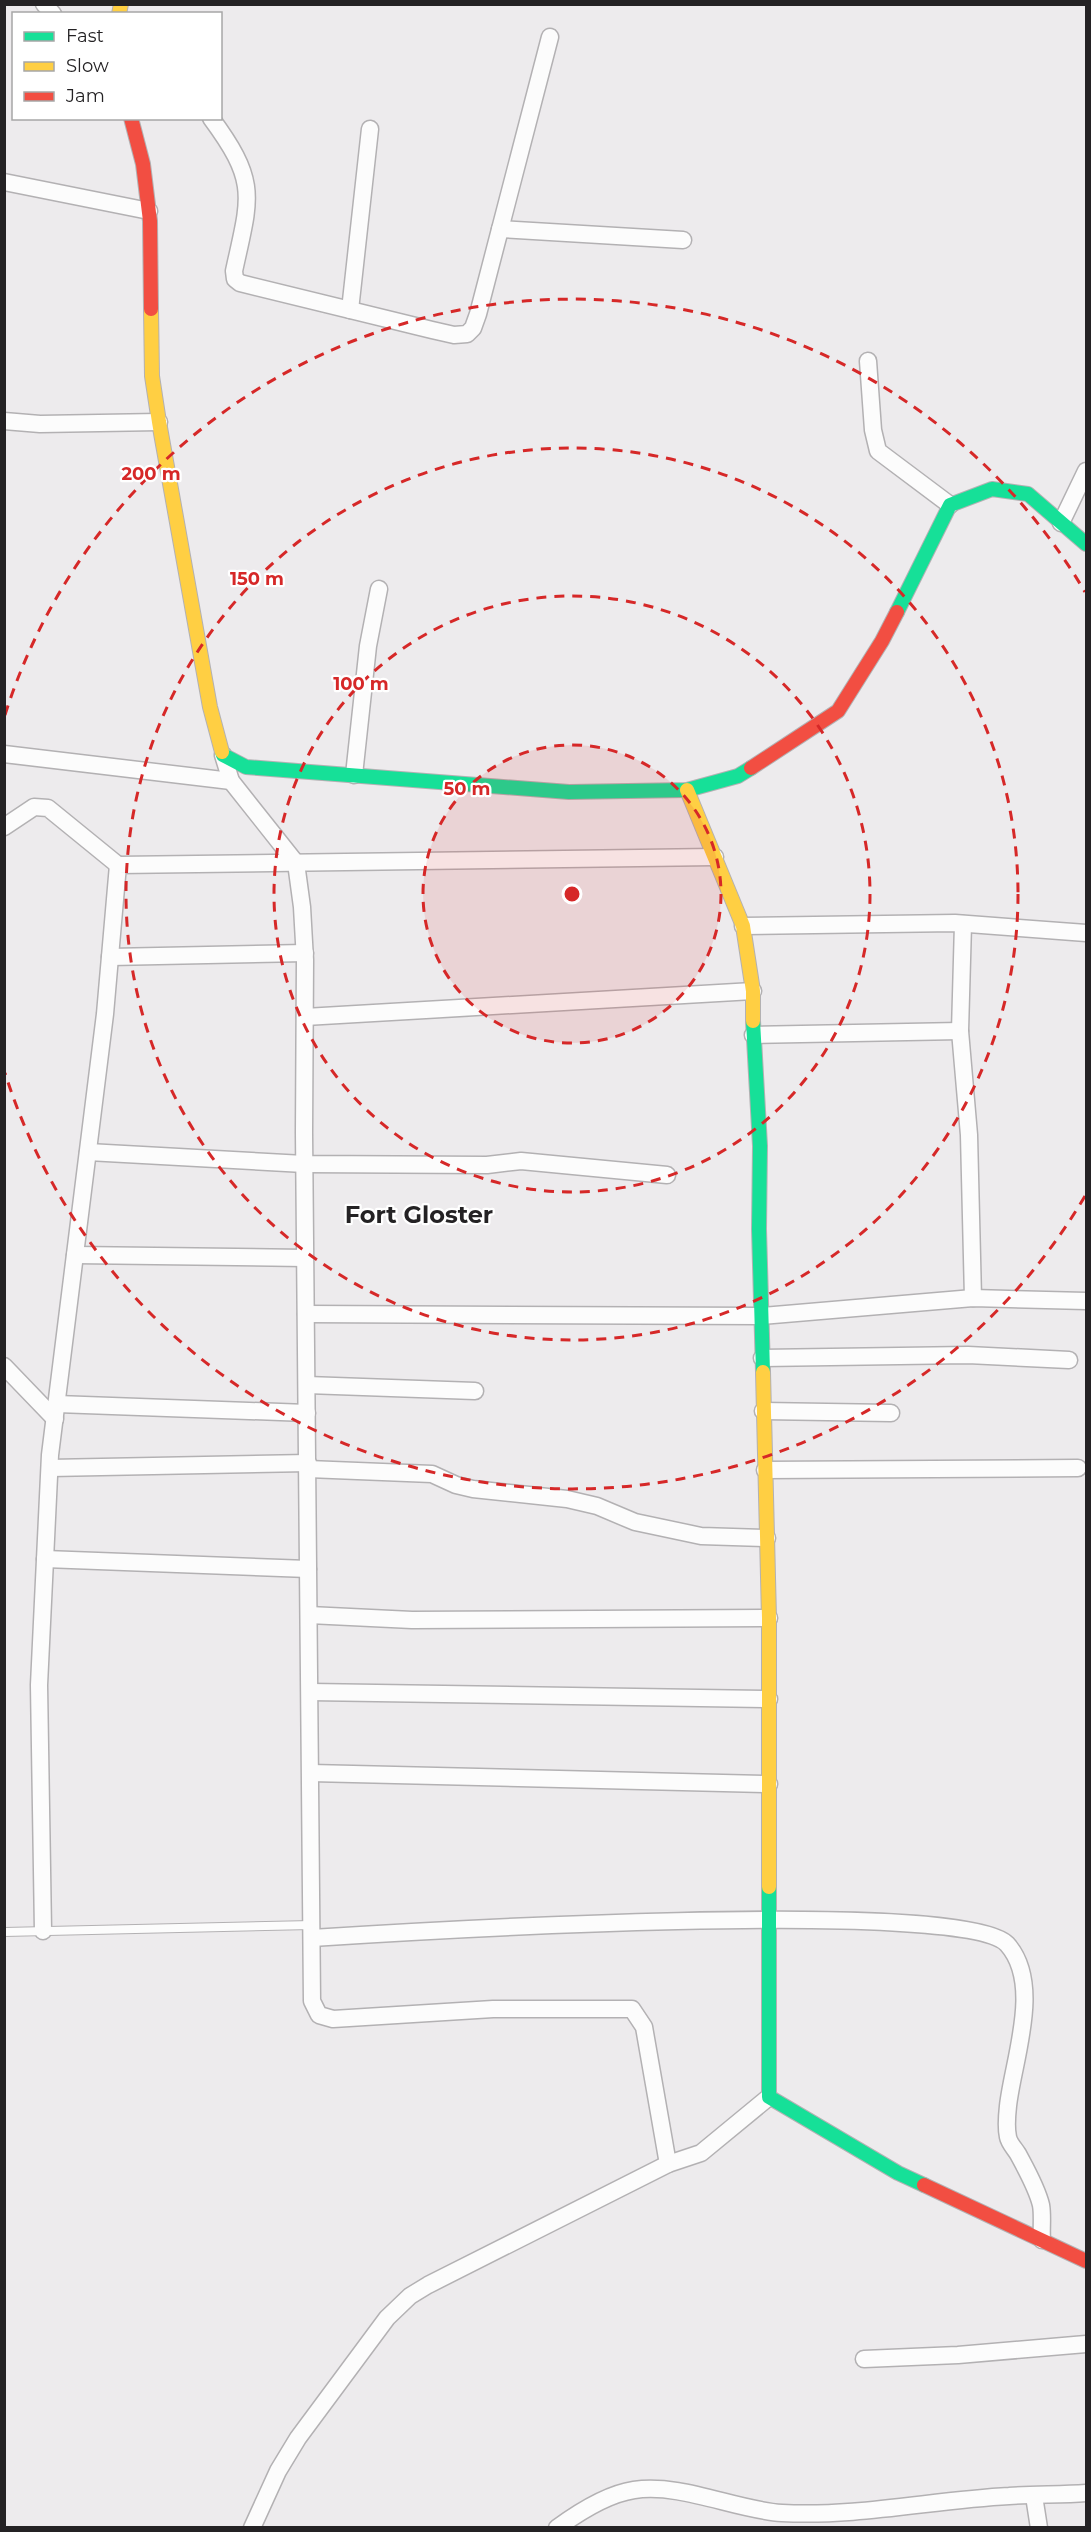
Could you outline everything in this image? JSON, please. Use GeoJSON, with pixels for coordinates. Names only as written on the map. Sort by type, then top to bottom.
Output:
{"type":"FeatureCollection","features":[{"type":"Feature","properties":{"kind":"street"},"geometry":{"type":"LineString","coordinates":[[212,120],[230,144],[245,173],[248,189],[248,205],[234,271],[235,279],[240,283],[454,335],[467,334],[473,328],[478,314],[550,37]]}},
{"type":"Feature","properties":{"kind":"street"},"geometry":{"type":"LineString","coordinates":[[132,120],[143,164],[149,211],[152,376],[210,706],[231,781],[296,863],[300,886],[305,1017],[304,1164],[312,2001],[319,2015],[333,2019],[493,2009],[632,2009],[644,2027],[668,2164]]}},
{"type":"Feature","properties":{"kind":"street"},"geometry":{"type":"LineString","coordinates":[[350,310],[370,129]]}},
{"type":"Feature","properties":{"kind":"street"},"geometry":{"type":"LineString","coordinates":[[4,182],[149,211]]}},
{"type":"Feature","properties":{"kind":"street"},"geometry":{"type":"LineString","coordinates":[[500,229],[683,240]]}},
{"type":"Feature","properties":{"kind":"street"},"geometry":{"type":"LineString","coordinates":[[868,361],[873,430],[878,451],[950,505]]}},
{"type":"Feature","properties":{"kind":"street"},"geometry":{"type":"LineString","coordinates":[[4,421],[40,424],[159,422]]}},
{"type":"Feature","properties":{"kind":"street"},"geometry":{"type":"LineString","coordinates":[[1061,523],[1086,471]]}},
{"type":"Feature","properties":{"kind":"street"},"geometry":{"type":"LineString","coordinates":[[223,755],[246,766],[569,792],[687,790],[738,776],[838,711],[882,641],[950,505],[992,489],[1028,494],[1086,544]]}},
{"type":"Feature","properties":{"kind":"street"},"geometry":{"type":"LineString","coordinates":[[354,775],[368,646],[379,589]]}},
{"type":"Feature","properties":{"kind":"street"},"geometry":{"type":"LineString","coordinates":[[4,754],[231,781]]}},
{"type":"Feature","properties":{"kind":"street"},"geometry":{"type":"LineString","coordinates":[[687,790],[743,926],[753,991],[753,1035],[760,1146],[761,1316],[769,1618],[769,2097]]}},
{"type":"Feature","properties":{"kind":"street"},"geometry":{"type":"LineString","coordinates":[[4,827],[34,807],[48,808],[117,865],[715,857]]}},
{"type":"Feature","properties":{"kind":"street"},"geometry":{"type":"LineString","coordinates":[[43,1931],[39,1685],[50,1468],[110,957],[117,865]]}},
{"type":"Feature","properties":{"kind":"street"},"geometry":{"type":"LineString","coordinates":[[743,926],[963,924],[1086,933]]}},
{"type":"Feature","properties":{"kind":"street"},"geometry":{"type":"LineString","coordinates":[[963,924],[960,1031],[969,1135],[973,1298]]}},
{"type":"Feature","properties":{"kind":"street"},"geometry":{"type":"LineString","coordinates":[[110,957],[304,953]]}},
{"type":"Feature","properties":{"kind":"street"},"geometry":{"type":"LineString","coordinates":[[305,1017],[753,991]]}},
{"type":"Feature","properties":{"kind":"street"},"geometry":{"type":"LineString","coordinates":[[753,1035],[960,1031]]}},
{"type":"Feature","properties":{"kind":"street"},"geometry":{"type":"LineString","coordinates":[[88,1152],[304,1164],[487,1165],[521,1161],[667,1175]]}},
{"type":"Feature","properties":{"kind":"street"},"geometry":{"type":"LineString","coordinates":[[75,1255],[305,1258]]}},
{"type":"Feature","properties":{"kind":"street"},"geometry":{"type":"LineString","coordinates":[[306,1314],[761,1316],[973,1298],[1086,1300]]}},
{"type":"Feature","properties":{"kind":"street"},"geometry":{"type":"LineString","coordinates":[[762,1358],[968,1355],[1069,1360]]}},
{"type":"Feature","properties":{"kind":"street"},"geometry":{"type":"LineString","coordinates":[[4,1366],[56,1412],[307,1413]]}},
{"type":"Feature","properties":{"kind":"street"},"geometry":{"type":"LineString","coordinates":[[307,1385],[475,1391]]}},
{"type":"Feature","properties":{"kind":"street"},"geometry":{"type":"LineString","coordinates":[[763,1411],[891,1413]]}},
{"type":"Feature","properties":{"kind":"street"},"geometry":{"type":"LineString","coordinates":[[50,1468],[308,1466],[432,1473],[456,1485],[473,1489],[583,1502],[635,1522],[670,1530],[701,1536],[767,1538]]}},
{"type":"Feature","properties":{"kind":"street"},"geometry":{"type":"LineString","coordinates":[[765,1470],[1078,1468]]}},
{"type":"Feature","properties":{"kind":"street"},"geometry":{"type":"LineString","coordinates":[[45,1559],[308,1569]]}},
{"type":"Feature","properties":{"kind":"street"},"geometry":{"type":"LineString","coordinates":[[309,1615],[412,1620],[769,1618]]}},
{"type":"Feature","properties":{"kind":"street"},"geometry":{"type":"LineString","coordinates":[[310,1692],[769,1699]]}},
{"type":"Feature","properties":{"kind":"street"},"geometry":{"type":"LineString","coordinates":[[310,1773],[769,1784]]}},
{"type":"Feature","properties":{"kind":"street"},"geometry":{"type":"LineString","coordinates":[[312,1932],[769,1919],[933,1924],[983,1933],[1006,1943],[1018,1964],[1023,1990],[1022,2039],[1008,2106],[1008,2138],[1041,2205],[1042,2240]]}},
{"type":"Feature","properties":{"kind":"street"},"geometry":{"type":"LineString","coordinates":[[252,2528],[278,2471],[298,2438],[387,2318],[410,2296],[668,2164],[701,2152],[769,2097]]}},
{"type":"Feature","properties":{"kind":"street"},"geometry":{"type":"LineString","coordinates":[[769,2097],[898,2173],[1086,2261]]}},
{"type":"Feature","properties":{"kind":"street"},"geometry":{"type":"LineString","coordinates":[[864,2359],[958,2355],[1086,2344]]}},
{"type":"Feature","properties":{"kind":"street"},"geometry":{"type":"LineString","coordinates":[[556,2528],[576,2514],[614,2496],[635,2490],[672,2491],[779,2513],[839,2515],[1009,2496],[1086,2493]]}},
{"type":"Feature","properties":{"kind":"street"},"geometry":{"type":"LineString","coordinates":[[1034,2496],[1039,2528]]}},
{"type":"Feature","properties":{"kind":"lane"},"geometry":{"type":"LineString","coordinates":[[4,1932],[312,1932]]}},
{"type":"Feature","properties":{"kind":"traffic: fast"},"geometry":{"type":"LineString","coordinates":[[897,612],[950,505],[992,489],[1028,494],[1086,544]]}},
{"type":"Feature","properties":{"kind":"traffic: fast"},"geometry":{"type":"LineString","coordinates":[[222,752],[223,755],[246,767],[569,792],[687,790],[738,776],[751,768]]}},
{"type":"Feature","properties":{"kind":"traffic: fast"},"geometry":{"type":"LineString","coordinates":[[753,1021],[760,1146],[759,1229],[763,1372]]}},
{"type":"Feature","properties":{"kind":"traffic: fast"},"geometry":{"type":"LineString","coordinates":[[769,1887],[769,2097],[898,2173],[924,2185]]}},
{"type":"Feature","properties":{"kind":"traffic: slow"},"geometry":{"type":"LineString","coordinates":[[119,12],[121,4]]}},
{"type":"Feature","properties":{"kind":"traffic: slow"},"geometry":{"type":"LineString","coordinates":[[151,309],[152,376],[159,422],[210,707],[222,752]]}},
{"type":"Feature","properties":{"kind":"traffic: slow"},"geometry":{"type":"LineString","coordinates":[[687,790],[743,926],[753,991],[753,1021]]}},
{"type":"Feature","properties":{"kind":"traffic: slow"},"geometry":{"type":"LineString","coordinates":[[763,1372],[769,1618],[769,1887]]}},
{"type":"Feature","properties":{"kind":"traffic: jam"},"geometry":{"type":"LineString","coordinates":[[132,120],[143,164],[150,221],[151,309]]}},
{"type":"Feature","properties":{"kind":"traffic: jam"},"geometry":{"type":"LineString","coordinates":[[751,768],[838,711],[882,641],[897,612]]}},
{"type":"Feature","properties":{"kind":"traffic: jam"},"geometry":{"type":"LineString","coordinates":[[924,2185],[1086,2261]]}},
{"type":"Feature","properties":{"kind":"district","name":"Fort Gloster"},"geometry":{"type":"Point","coordinates":[419,1215]}}]}
